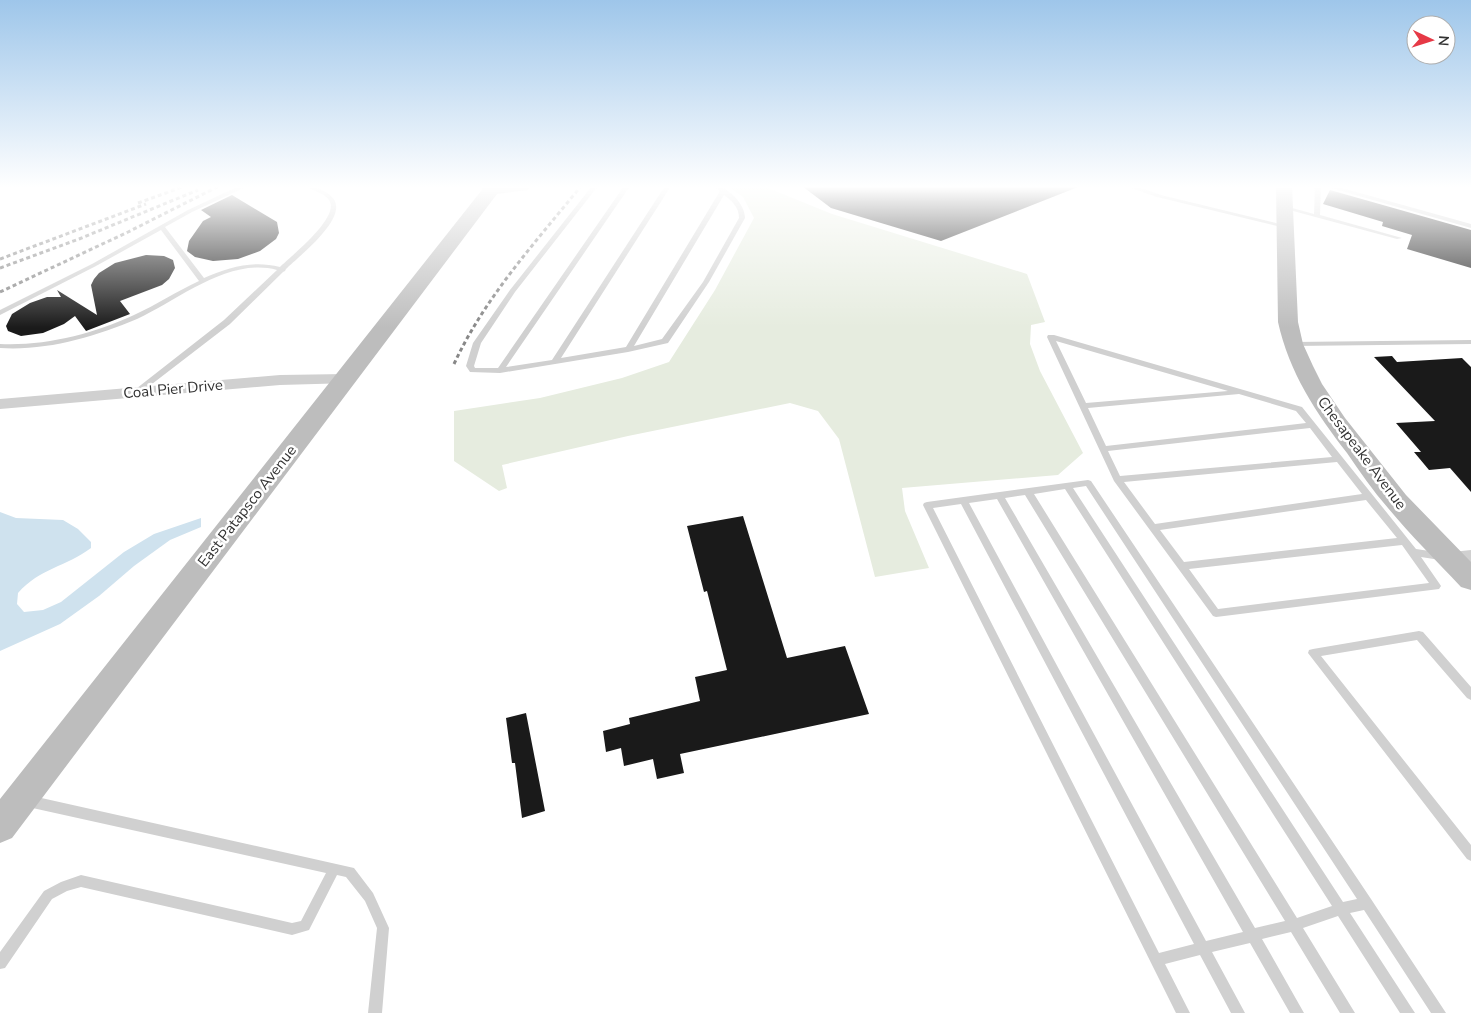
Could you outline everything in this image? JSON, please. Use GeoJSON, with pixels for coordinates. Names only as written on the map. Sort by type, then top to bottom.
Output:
{"type":"FeatureCollection","features":[{"type":"Feature","properties":{"kind":"street","name":"East Patapsco Avenue"},"geometry":{"type":"LineString","coordinates":[[0,826],[459,233]]}},
{"type":"Feature","properties":{"kind":"street","name":"Chesapeake Avenue"},"geometry":{"type":"LineString","coordinates":[[1285,233],[1288,322],[1294,344],[1312,386],[1336,424],[1397,502],[1460,557],[1471,579]]}},
{"type":"Feature","properties":{"kind":"street","name":"Coal Pier Drive"},"geometry":{"type":"LineString","coordinates":[[0,404],[280,380],[346,378]]}},
{"type":"Feature","properties":{"kind":"lane"},"geometry":{"type":"LineString","coordinates":[[0,313],[94,265],[151,233]]}},
{"type":"Feature","properties":{"kind":"lane"},"geometry":{"type":"LineString","coordinates":[[167,233],[203,282]]}},
{"type":"Feature","properties":{"kind":"lane"},"geometry":{"type":"LineString","coordinates":[[136,392],[227,322],[319,233]]}},
{"type":"Feature","properties":{"kind":"lane"},"geometry":{"type":"LineString","coordinates":[[558,233],[512,291],[477,343],[470,366],[473,370],[500,372],[628,350],[664,341],[706,282],[733,233]]}},
{"type":"Feature","properties":{"kind":"lane"},"geometry":{"type":"LineString","coordinates":[[500,372],[595,233]]}},
{"type":"Feature","properties":{"kind":"lane"},"geometry":{"type":"LineString","coordinates":[[554,363],[638,233]]}},
{"type":"Feature","properties":{"kind":"lane"},"geometry":{"type":"LineString","coordinates":[[628,350],[695,233]]}},
{"type":"Feature","properties":{"kind":"lane"},"geometry":{"type":"LineString","coordinates":[[1381,233],[1399,238]]}},
{"type":"Feature","properties":{"kind":"lane"},"geometry":{"type":"LineString","coordinates":[[0,346],[16,348],[72,338],[135,317],[228,269],[254,265],[282,270]]}},
{"type":"Feature","properties":{"kind":"lane"},"geometry":{"type":"LineString","coordinates":[[1051,337],[1299,409],[1413,552],[1436,586],[1216,613],[1117,479],[1083,406],[1051,337]]}},
{"type":"Feature","properties":{"kind":"lane"},"geometry":{"type":"LineString","coordinates":[[1294,344],[1471,342]]}},
{"type":"Feature","properties":{"kind":"lane"},"geometry":{"type":"LineString","coordinates":[[1083,406],[1242,392]]}},
{"type":"Feature","properties":{"kind":"lane"},"geometry":{"type":"LineString","coordinates":[[1103,450],[1312,425]]}},
{"type":"Feature","properties":{"kind":"lane"},"geometry":{"type":"LineString","coordinates":[[1117,479],[1339,459]]}},
{"type":"Feature","properties":{"kind":"lane"},"geometry":{"type":"LineString","coordinates":[[1183,1013],[927,505],[1088,483],[1439,1013]]}},
{"type":"Feature","properties":{"kind":"lane"},"geometry":{"type":"LineString","coordinates":[[1067,486],[1408,1013]]}},
{"type":"Feature","properties":{"kind":"lane"},"geometry":{"type":"LineString","coordinates":[[1028,492],[1348,1013]]}},
{"type":"Feature","properties":{"kind":"lane"},"geometry":{"type":"LineString","coordinates":[[999,495],[1297,1013]]}},
{"type":"Feature","properties":{"kind":"lane"},"geometry":{"type":"LineString","coordinates":[[1153,528],[1368,496]]}},
{"type":"Feature","properties":{"kind":"lane"},"geometry":{"type":"LineString","coordinates":[[963,500],[1238,1013]]}},
{"type":"Feature","properties":{"kind":"lane"},"geometry":{"type":"LineString","coordinates":[[1182,566],[1404,541]]}},
{"type":"Feature","properties":{"kind":"lane"},"geometry":{"type":"LineString","coordinates":[[1413,552],[1460,557]]}},
{"type":"Feature","properties":{"kind":"lane"},"geometry":{"type":"LineString","coordinates":[[1471,695],[1419,635],[1313,654],[1471,855]]}},
{"type":"Feature","properties":{"kind":"lane"},"geometry":{"type":"LineString","coordinates":[[21,799],[350,872],[370,897],[383,928],[375,1013]]}},
{"type":"Feature","properties":{"kind":"lane"},"geometry":{"type":"LineString","coordinates":[[0,963],[48,895],[65,886],[81,881],[292,929],[306,926],[334,869]]}},
{"type":"Feature","properties":{"kind":"lane"},"geometry":{"type":"LineString","coordinates":[[1156,960],[1252,934],[1294,925],[1340,909],[1367,903]]}},
{"type":"Feature","properties":{"kind":"shaded area"},"geometry":{"type":"Polygon","coordinates":[[[746,233],[895,233],[1027,274],[1045,322],[1031,325],[1030,344],[1040,371],[1083,453],[1058,475],[902,488],[905,511],[929,568],[875,577],[839,439],[818,411],[790,403],[628,436],[502,465],[507,488],[499,491],[454,461],[454,411],[540,398],[622,378],[669,362],[715,290],[746,233]]]}},
{"type":"Feature","properties":{"kind":"water"},"geometry":{"type":"Polygon","coordinates":[[[0,512],[16,518],[63,520],[78,529],[91,542],[91,548],[72,560],[35,578],[18,593],[17,604],[24,612],[43,610],[61,602],[124,552],[154,534],[201,518],[201,527],[170,540],[60,624],[0,651],[0,512]]]}},
{"type":"Feature","properties":{"kind":"building"},"geometry":{"type":"Polygon","coordinates":[[[194,233],[279,233],[276,239],[260,251],[238,259],[213,261],[195,257],[187,251],[189,241],[194,233]]]}},
{"type":"Feature","properties":{"kind":"building"},"geometry":{"type":"Polygon","coordinates":[[[915,233],[961,233],[941,241],[915,233]]]}},
{"type":"Feature","properties":{"kind":"building"},"geometry":{"type":"Polygon","coordinates":[[[1406,233],[1471,233],[1471,268],[1407,249],[1412,235],[1406,233]]]}},
{"type":"Feature","properties":{"kind":"building"},"geometry":{"type":"Polygon","coordinates":[[[146,255],[164,256],[173,260],[175,268],[169,279],[162,285],[120,301],[130,314],[86,331],[75,316],[64,324],[43,333],[21,336],[8,331],[6,326],[12,314],[30,303],[47,297],[61,297],[57,290],[97,315],[91,285],[94,279],[99,273],[115,263],[146,255]]]}},
{"type":"Feature","properties":{"kind":"building"},"geometry":{"type":"Polygon","coordinates":[[[1392,356],[1397,362],[1462,358],[1471,367],[1471,492],[1450,468],[1429,470],[1414,452],[1421,452],[1396,423],[1435,421],[1374,357],[1392,356]]]}},
{"type":"Feature","properties":{"kind":"building"},"geometry":{"type":"Polygon","coordinates":[[[743,516],[787,658],[845,646],[869,714],[680,754],[684,773],[657,779],[653,759],[624,766],[621,748],[606,752],[603,731],[630,724],[629,718],[700,701],[695,677],[727,670],[707,591],[704,592],[687,526],[743,516]]]}},
{"type":"Feature","properties":{"kind":"building"},"geometry":{"type":"Polygon","coordinates":[[[526,713],[545,811],[522,818],[515,763],[512,763],[506,718],[526,713]]]}},
{"type":"Feature","properties":{"kind":"railway"},"geometry":{"type":"LineString","coordinates":[[0,259],[68,233]]}},
{"type":"Feature","properties":{"kind":"railway"},"geometry":{"type":"LineString","coordinates":[[0,268],[93,233]]}},
{"type":"Feature","properties":{"kind":"railway"},"geometry":{"type":"LineString","coordinates":[[0,292],[125,233]]}},
{"type":"Feature","properties":{"kind":"railway"},"geometry":{"type":"LineString","coordinates":[[454,364],[480,316],[512,271],[543,233]]}}]}
